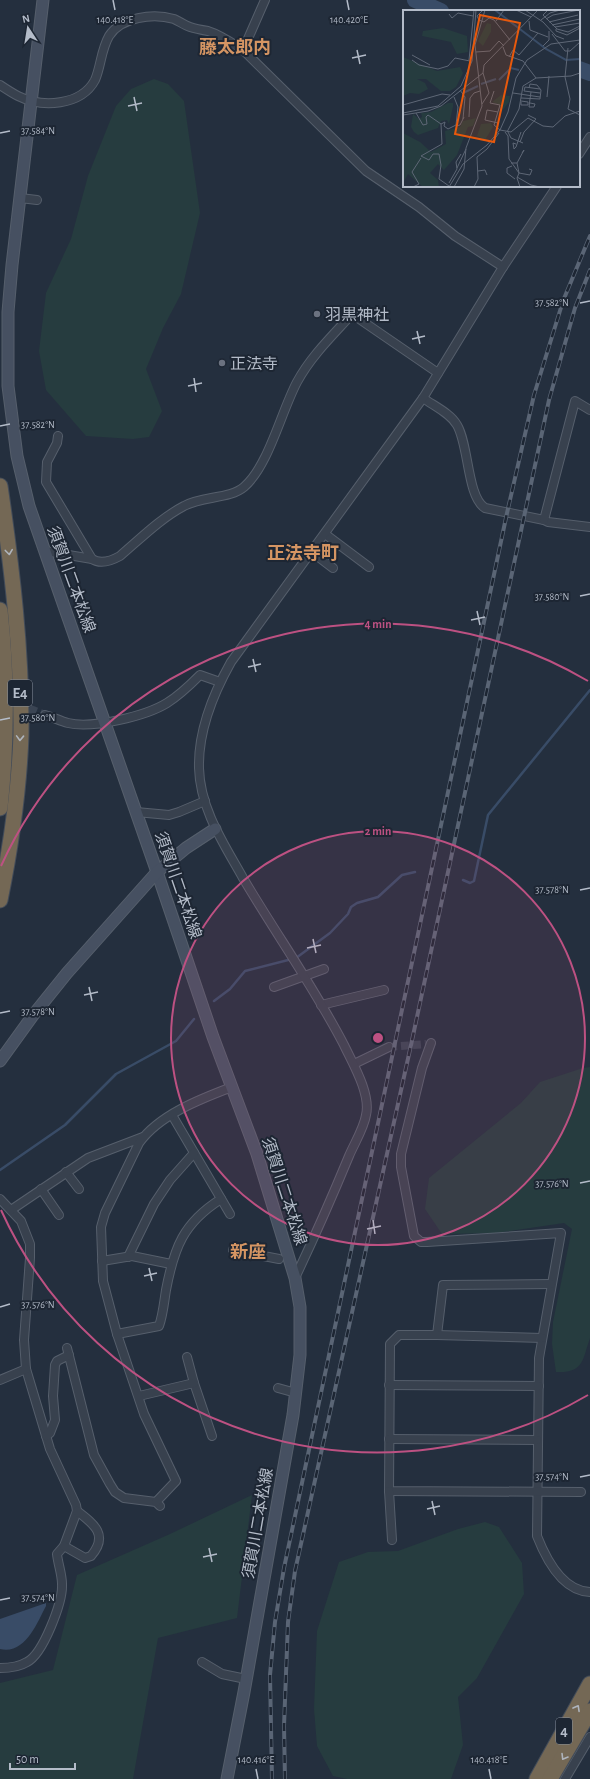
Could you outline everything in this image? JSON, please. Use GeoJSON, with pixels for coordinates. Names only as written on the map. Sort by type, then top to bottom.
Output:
{"type":"FeatureCollection","features":[{"type":"Feature","properties":{"kind":"highway","name":"E4"},"geometry":{"type":"LineString","coordinates":[[0,486],[17,633],[21,736],[15,807],[7,868],[0,900]]}},
{"type":"Feature","properties":{"kind":"highway","name":"E4"},"geometry":{"type":"LineString","coordinates":[[0,610],[5,695],[5,737],[0,808]]}},
{"type":"Feature","properties":{"kind":"highway","name":"4"},"geometry":{"type":"LineString","coordinates":[[537,1779],[590,1684]]}},
{"type":"Feature","properties":{"kind":"highway","name":"4"},"geometry":{"type":"LineString","coordinates":[[550,1779],[590,1711]]}},
{"type":"Feature","properties":{"kind":"main road","name":"須賀川二本松線"},"geometry":{"type":"LineString","coordinates":[[43,0],[9,304],[8,386],[17,456],[29,506],[106,722],[213,1037],[257,1154],[296,1278],[300,1307],[300,1355],[296,1393],[227,1779]]}},
{"type":"Feature","properties":{"kind":"main road"},"geometry":{"type":"LineString","coordinates":[[0,1061],[34,1014],[67,973],[157,872],[186,848],[215,829]]}},
{"type":"Feature","properties":{"kind":"street"},"geometry":{"type":"LineString","coordinates":[[243,50],[265,0]]}},
{"type":"Feature","properties":{"kind":"street"},"geometry":{"type":"LineString","coordinates":[[0,85],[18,96],[32,101],[44,103],[71,100],[86,91],[95,79],[102,54],[110,36],[117,28],[129,21],[151,17],[173,19],[190,27],[210,32],[228,40],[243,50],[366,171],[419,207],[455,236],[503,267]]}},
{"type":"Feature","properties":{"kind":"street"},"geometry":{"type":"LineString","coordinates":[[580,152],[590,137]]}},
{"type":"Feature","properties":{"kind":"street"},"geometry":{"type":"LineString","coordinates":[[296,1278],[335,1191],[366,1115],[366,1096],[354,1064],[321,1005],[265,915],[215,829],[202,792],[199,768],[202,737],[208,711],[220,682],[231,662],[423,398],[503,267],[556,187]]}},
{"type":"Feature","properties":{"kind":"street"},"geometry":{"type":"LineString","coordinates":[[20,198],[37,200]]}},
{"type":"Feature","properties":{"kind":"street"},"geometry":{"type":"LineString","coordinates":[[58,436],[58,443],[47,462],[46,482],[92,559],[97,563],[110,561],[120,556],[173,512],[185,505],[195,501],[232,494],[244,487],[262,463],[289,399],[303,372],[308,364],[352,314],[438,373]]}},
{"type":"Feature","properties":{"kind":"street"},"geometry":{"type":"LineString","coordinates":[[423,398],[446,413],[457,424],[467,457],[475,494],[480,505],[485,508],[548,522],[590,527]]}},
{"type":"Feature","properties":{"kind":"street"},"geometry":{"type":"LineString","coordinates":[[544,520],[575,402],[590,410]]}},
{"type":"Feature","properties":{"kind":"street"},"geometry":{"type":"LineString","coordinates":[[325,534],[369,567]]}},
{"type":"Feature","properties":{"kind":"street"},"geometry":{"type":"LineString","coordinates":[[45,551],[92,559]]}},
{"type":"Feature","properties":{"kind":"street"},"geometry":{"type":"LineString","coordinates":[[312,552],[333,568]]}},
{"type":"Feature","properties":{"kind":"street"},"geometry":{"type":"LineString","coordinates":[[45,715],[69,724],[84,725],[106,722],[139,714],[166,704],[180,694],[200,675],[220,682]]}},
{"type":"Feature","properties":{"kind":"street"},"geometry":{"type":"LineString","coordinates":[[136,812],[154,812],[169,815],[205,801]]}},
{"type":"Feature","properties":{"kind":"street"},"geometry":{"type":"LineString","coordinates":[[274,987],[324,969]]}},
{"type":"Feature","properties":{"kind":"street"},"geometry":{"type":"LineString","coordinates":[[321,1005],[384,990]]}},
{"type":"Feature","properties":{"kind":"street"},"geometry":{"type":"LineString","coordinates":[[431,1043],[422,1068],[401,1154],[401,1167],[414,1236],[420,1242],[561,1233],[539,1358],[537,1536],[541,1548],[553,1568],[569,1586],[576,1590],[590,1592]]}},
{"type":"Feature","properties":{"kind":"street"},"geometry":{"type":"LineString","coordinates":[[354,1064],[389,1047]]}},
{"type":"Feature","properties":{"kind":"street"},"geometry":{"type":"LineString","coordinates":[[12,1210],[88,1158],[143,1136],[172,1115],[204,1097],[232,1087]]}},
{"type":"Feature","properties":{"kind":"street"},"geometry":{"type":"LineString","coordinates":[[172,1115],[230,1214]]}},
{"type":"Feature","properties":{"kind":"street"},"geometry":{"type":"LineString","coordinates":[[46,1436],[50,1433],[55,1420],[53,1396],[55,1365],[57,1361],[68,1352],[94,1455],[116,1492],[124,1498],[158,1504],[176,1481],[150,1428],[118,1334],[103,1281],[101,1227],[105,1213],[143,1136]]}},
{"type":"Feature","properties":{"kind":"street"},"geometry":{"type":"LineString","coordinates":[[128,1257],[154,1204],[170,1180],[194,1154]]}},
{"type":"Feature","properties":{"kind":"street"},"geometry":{"type":"LineString","coordinates":[[66,1172],[79,1189]]}},
{"type":"Feature","properties":{"kind":"street"},"geometry":{"type":"LineString","coordinates":[[41,1189],[59,1215]]}},
{"type":"Feature","properties":{"kind":"street"},"geometry":{"type":"LineString","coordinates":[[0,1199],[21,1221],[30,1244],[24,1340],[26,1369],[53,1459],[76,1505],[77,1511],[64,1546],[57,1554],[62,1585],[59,1601],[43,1644],[36,1655],[28,1662],[16,1666],[0,1668]]}},
{"type":"Feature","properties":{"kind":"street"},"geometry":{"type":"LineString","coordinates":[[118,1334],[159,1326],[171,1264],[178,1246],[192,1222],[221,1199]]}},
{"type":"Feature","properties":{"kind":"street"},"geometry":{"type":"LineString","coordinates":[[233,1250],[278,1259]]}},
{"type":"Feature","properties":{"kind":"street"},"geometry":{"type":"LineString","coordinates":[[102,1261],[128,1257],[171,1264]]}},
{"type":"Feature","properties":{"kind":"street"},"geometry":{"type":"LineString","coordinates":[[437,1335],[443,1285],[551,1284]]}},
{"type":"Feature","properties":{"kind":"street"},"geometry":{"type":"LineString","coordinates":[[392,1540],[389,1491],[390,1344],[399,1336],[437,1335],[542,1338]]}},
{"type":"Feature","properties":{"kind":"street"},"geometry":{"type":"LineString","coordinates":[[187,1357],[212,1436]]}},
{"type":"Feature","properties":{"kind":"street"},"geometry":{"type":"LineString","coordinates":[[0,1380],[26,1369]]}},
{"type":"Feature","properties":{"kind":"street"},"geometry":{"type":"LineString","coordinates":[[139,1396],[194,1383]]}},
{"type":"Feature","properties":{"kind":"street"},"geometry":{"type":"LineString","coordinates":[[389,1385],[539,1386]]}},
{"type":"Feature","properties":{"kind":"street"},"geometry":{"type":"LineString","coordinates":[[278,1388],[296,1393]]}},
{"type":"Feature","properties":{"kind":"street"},"geometry":{"type":"LineString","coordinates":[[389,1439],[537,1440]]}},
{"type":"Feature","properties":{"kind":"street"},"geometry":{"type":"LineString","coordinates":[[389,1491],[581,1492]]}},
{"type":"Feature","properties":{"kind":"street"},"geometry":{"type":"LineString","coordinates":[[64,1546],[85,1558],[91,1556],[98,1543],[99,1533],[97,1528],[77,1511]]}},
{"type":"Feature","properties":{"kind":"street"},"geometry":{"type":"LineString","coordinates":[[202,1662],[222,1674],[246,1679]]}},
{"type":"Feature","properties":{"kind":"street"},"geometry":{"type":"LineString","coordinates":[[565,1779],[590,1737]]}},
{"type":"Feature","properties":{"kind":"green space"},"geometry":{"type":"Polygon","coordinates":[[[154,79],[168,84],[184,101],[200,213],[181,294],[163,328],[146,369],[162,411],[149,437],[133,439],[86,436],[46,390],[39,351],[46,293],[71,239],[88,176],[116,106],[131,89],[154,79]]]}},
{"type":"Feature","properties":{"kind":"green space"},"geometry":{"type":"Polygon","coordinates":[[[590,1067],[590,1338],[583,1359],[577,1368],[565,1372],[556,1372],[552,1344],[553,1322],[572,1229],[564,1223],[496,1233],[442,1234],[425,1209],[429,1178],[521,1103],[540,1082],[590,1067]]]}},
{"type":"Feature","properties":{"kind":"green space"},"geometry":{"type":"Polygon","coordinates":[[[252,1495],[237,1618],[158,1638],[133,1779],[0,1779],[0,1683],[53,1670],[77,1575],[170,1534],[252,1495]]]}},
{"type":"Feature","properties":{"kind":"green space"},"geometry":{"type":"Polygon","coordinates":[[[485,1522],[499,1527],[522,1563],[524,1594],[477,1678],[458,1697],[463,1745],[451,1779],[347,1779],[333,1776],[317,1746],[314,1709],[317,1631],[339,1562],[368,1552],[398,1551],[458,1529],[485,1522]]]}},
{"type":"Feature","properties":{"kind":"water"},"geometry":{"type":"Polygon","coordinates":[[[46,1603],[46,1606],[34,1629],[23,1643],[9,1650],[0,1649],[0,1619],[46,1603]]]}},
{"type":"Feature","properties":{"kind":"waterway"},"geometry":{"type":"LineString","coordinates":[[415,0],[439,10]]}},
{"type":"Feature","properties":{"kind":"waterway"},"geometry":{"type":"LineString","coordinates":[[580,69],[590,73]]}},
{"type":"Feature","properties":{"kind":"waterway"},"geometry":{"type":"LineString","coordinates":[[463,880],[470,883],[474,881],[488,815],[590,690]]}},
{"type":"Feature","properties":{"kind":"waterway"},"geometry":{"type":"LineString","coordinates":[[214,1001],[230,989],[245,971],[296,958],[330,933],[348,914],[351,907],[357,903],[378,897],[402,875],[415,872]]}},
{"type":"Feature","properties":{"kind":"waterway"},"geometry":{"type":"LineString","coordinates":[[0,1170],[65,1125],[116,1074],[176,1041],[194,1019]]}},
{"type":"Feature","properties":{"kind":"tunnel"},"geometry":{"type":"LineString","coordinates":[[18,704],[45,715]]}},
{"type":"Feature","properties":{"kind":"tunnel"},"geometry":{"type":"LineString","coordinates":[[389,1047],[426,1044]]}},
{"type":"Feature","properties":{"kind":"railway"},"geometry":{"type":"LineString","coordinates":[[272,1779],[270,1675],[275,1622],[284,1568],[507,513],[534,395],[563,301],[590,236]]}},
{"type":"Feature","properties":{"kind":"railway"},"geometry":{"type":"LineString","coordinates":[[285,1779],[284,1726],[288,1622],[295,1571],[411,1045],[549,400],[575,308],[590,270]]}},
{"type":"Feature","properties":{"kind":"place","name":"羽黒神社"},"geometry":{"type":"Point","coordinates":[317,314]}},
{"type":"Feature","properties":{"kind":"place","name":"正法寺"},"geometry":{"type":"Point","coordinates":[222,363]}},
{"type":"Feature","properties":{"kind":"district","name":"藤太郎内"},"geometry":{"type":"Point","coordinates":[235,47]}},
{"type":"Feature","properties":{"kind":"district","name":"正法寺町"},"geometry":{"type":"Point","coordinates":[303,553]}},
{"type":"Feature","properties":{"kind":"district","name":"新座"},"geometry":{"type":"Point","coordinates":[248,1252]}}]}
